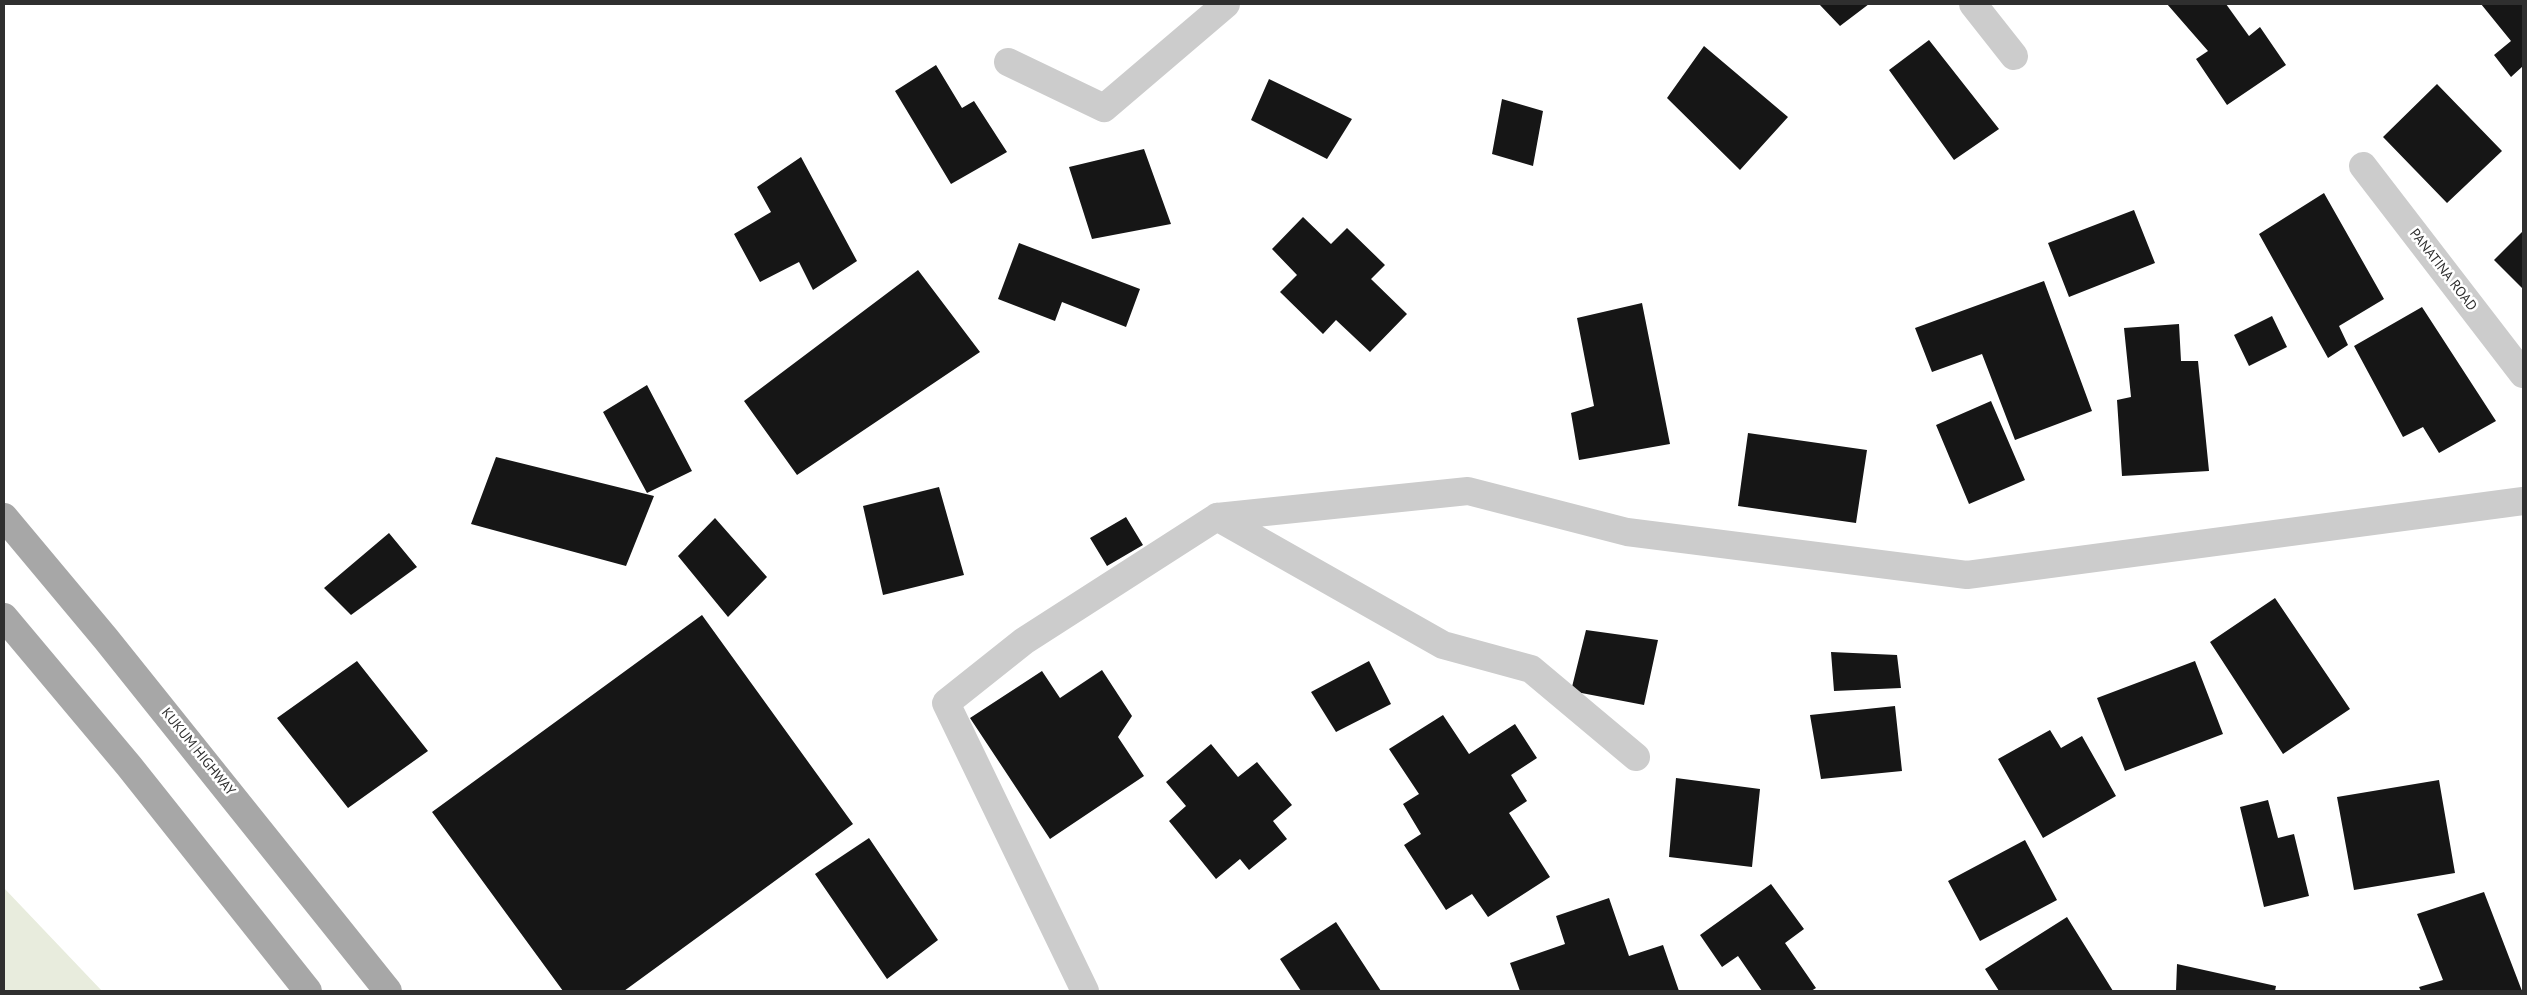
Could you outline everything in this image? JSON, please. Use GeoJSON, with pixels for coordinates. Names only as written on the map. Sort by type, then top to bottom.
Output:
{"type":"FeatureCollection","features":[{"type":"Feature","properties":{"kind":"main road","name":"KUKUM HIGHWAY"},"geometry":{"type":"LineString","coordinates":[[4,517],[106,639],[388,991]]}},
{"type":"Feature","properties":{"kind":"main road"},"geometry":{"type":"LineString","coordinates":[[4,617],[130,766],[308,991]]}},
{"type":"Feature","properties":{"kind":"street"},"geometry":{"type":"LineString","coordinates":[[1008,62],[1104,108],[1226,4]]}},
{"type":"Feature","properties":{"kind":"street"},"geometry":{"type":"LineString","coordinates":[[1973,4],[2014,56]]}},
{"type":"Feature","properties":{"kind":"street","name":"PANATINA ROAD"},"geometry":{"type":"LineString","coordinates":[[2363,166],[2523,374]]}},
{"type":"Feature","properties":{"kind":"street"},"geometry":{"type":"LineString","coordinates":[[1085,991],[946,703],[1024,642],[1217,517],[1468,491],[1628,532],[1968,575],[2523,501]]}},
{"type":"Feature","properties":{"kind":"street"},"geometry":{"type":"LineString","coordinates":[[1217,517],[1443,646],[1531,669],[1636,757]]}},
{"type":"Feature","properties":{"kind":"shaded area"},"geometry":{"type":"Polygon","coordinates":[[[4,888],[102,991],[4,991],[4,888]]]}},
{"type":"Feature","properties":{"kind":"building"},"geometry":{"type":"Polygon","coordinates":[[[1819,4],[1869,4],[1840,26],[1819,4]]]}},
{"type":"Feature","properties":{"kind":"building"},"geometry":{"type":"Polygon","coordinates":[[[2167,4],[2226,4],[2249,36],[2260,27],[2286,65],[2227,105],[2196,59],[2208,51],[2167,4]]]}},
{"type":"Feature","properties":{"kind":"building"},"geometry":{"type":"Polygon","coordinates":[[[2481,4],[2523,4],[2523,66],[2511,77],[2494,55],[2511,41],[2481,4]]]}},
{"type":"Feature","properties":{"kind":"building"},"geometry":{"type":"Polygon","coordinates":[[[1929,40],[1999,129],[1954,160],[1889,70],[1929,40]]]}},
{"type":"Feature","properties":{"kind":"building"},"geometry":{"type":"Polygon","coordinates":[[[1704,46],[1788,117],[1740,170],[1667,98],[1704,46]]]}},
{"type":"Feature","properties":{"kind":"building"},"geometry":{"type":"Polygon","coordinates":[[[936,65],[962,108],[974,101],[1007,152],[951,184],[895,91],[936,65]]]}},
{"type":"Feature","properties":{"kind":"building"},"geometry":{"type":"Polygon","coordinates":[[[1269,79],[1352,119],[1327,159],[1251,120],[1269,79]]]}},
{"type":"Feature","properties":{"kind":"building"},"geometry":{"type":"Polygon","coordinates":[[[2437,84],[2502,151],[2447,203],[2383,137],[2437,84]]]}},
{"type":"Feature","properties":{"kind":"building"},"geometry":{"type":"Polygon","coordinates":[[[1502,99],[1543,111],[1533,166],[1492,154],[1502,99]]]}},
{"type":"Feature","properties":{"kind":"building"},"geometry":{"type":"Polygon","coordinates":[[[1144,149],[1171,224],[1092,239],[1069,167],[1144,149]]]}},
{"type":"Feature","properties":{"kind":"building"},"geometry":{"type":"Polygon","coordinates":[[[801,157],[857,261],[813,290],[799,262],[760,282],[734,234],[771,212],[757,187],[801,157]]]}},
{"type":"Feature","properties":{"kind":"building"},"geometry":{"type":"Polygon","coordinates":[[[2324,193],[2384,299],[2339,326],[2348,345],[2328,358],[2259,234],[2324,193]]]}},
{"type":"Feature","properties":{"kind":"building"},"geometry":{"type":"Polygon","coordinates":[[[2134,210],[2155,263],[2069,297],[2048,243],[2134,210]]]}},
{"type":"Feature","properties":{"kind":"building"},"geometry":{"type":"Polygon","coordinates":[[[1303,217],[1331,244],[1347,228],[1385,265],[1371,279],[1407,314],[1370,352],[1336,320],[1323,334],[1280,292],[1297,275],[1272,249],[1303,217]]]}},
{"type":"Feature","properties":{"kind":"building"},"geometry":{"type":"Polygon","coordinates":[[[2523,231],[2523,289],[2494,260],[2523,231]]]}},
{"type":"Feature","properties":{"kind":"building"},"geometry":{"type":"Polygon","coordinates":[[[1019,243],[1140,289],[1126,327],[1062,302],[1055,321],[998,299],[1019,243]]]}},
{"type":"Feature","properties":{"kind":"building"},"geometry":{"type":"Polygon","coordinates":[[[918,270],[980,352],[797,475],[744,401],[918,270]]]}},
{"type":"Feature","properties":{"kind":"building"},"geometry":{"type":"Polygon","coordinates":[[[2044,281],[2092,411],[2015,440],[1982,354],[1932,372],[1915,328],[2044,281]]]}},
{"type":"Feature","properties":{"kind":"building"},"geometry":{"type":"Polygon","coordinates":[[[1642,303],[1670,444],[1579,460],[1571,413],[1594,406],[1577,318],[1642,303]]]}},
{"type":"Feature","properties":{"kind":"building"},"geometry":{"type":"Polygon","coordinates":[[[2422,307],[2496,421],[2439,453],[2423,427],[2403,437],[2354,346],[2422,307]]]}},
{"type":"Feature","properties":{"kind":"building"},"geometry":{"type":"Polygon","coordinates":[[[2272,316],[2287,347],[2249,366],[2234,335],[2272,316]]]}},
{"type":"Feature","properties":{"kind":"building"},"geometry":{"type":"Polygon","coordinates":[[[2179,324],[2181,361],[2198,361],[2209,471],[2122,476],[2117,400],[2131,397],[2124,328],[2179,324]]]}},
{"type":"Feature","properties":{"kind":"building"},"geometry":{"type":"Polygon","coordinates":[[[647,385],[692,471],[647,493],[603,412],[647,385]]]}},
{"type":"Feature","properties":{"kind":"building"},"geometry":{"type":"Polygon","coordinates":[[[1991,401],[2025,480],[1969,504],[1936,425],[1991,401]]]}},
{"type":"Feature","properties":{"kind":"building"},"geometry":{"type":"Polygon","coordinates":[[[1748,433],[1867,450],[1856,523],[1738,506],[1748,433]]]}},
{"type":"Feature","properties":{"kind":"building"},"geometry":{"type":"Polygon","coordinates":[[[496,457],[654,496],[626,566],[471,524],[496,457]]]}},
{"type":"Feature","properties":{"kind":"building"},"geometry":{"type":"Polygon","coordinates":[[[939,487],[964,575],[883,595],[863,506],[939,487]]]}},
{"type":"Feature","properties":{"kind":"building"},"geometry":{"type":"Polygon","coordinates":[[[1126,517],[1143,545],[1107,566],[1090,538],[1126,517]]]}},
{"type":"Feature","properties":{"kind":"building"},"geometry":{"type":"Polygon","coordinates":[[[715,518],[767,577],[728,617],[678,556],[715,518]]]}},
{"type":"Feature","properties":{"kind":"building"},"geometry":{"type":"Polygon","coordinates":[[[389,533],[417,567],[351,615],[324,588],[389,533]]]}},
{"type":"Feature","properties":{"kind":"building"},"geometry":{"type":"Polygon","coordinates":[[[2275,598],[2350,709],[2283,754],[2210,642],[2275,598]]]}},
{"type":"Feature","properties":{"kind":"building"},"geometry":{"type":"Polygon","coordinates":[[[702,615],[853,824],[624,991],[563,991],[432,812],[702,615]]]}},
{"type":"Feature","properties":{"kind":"building"},"geometry":{"type":"Polygon","coordinates":[[[1586,630],[1658,640],[1644,705],[1571,691],[1586,630]]]}},
{"type":"Feature","properties":{"kind":"building"},"geometry":{"type":"Polygon","coordinates":[[[1831,652],[1897,655],[1901,688],[1834,691],[1831,652]]]}},
{"type":"Feature","properties":{"kind":"building"},"geometry":{"type":"Polygon","coordinates":[[[357,661],[428,751],[348,808],[277,718],[357,661]]]}},
{"type":"Feature","properties":{"kind":"building"},"geometry":{"type":"Polygon","coordinates":[[[1369,661],[1391,704],[1336,732],[1311,692],[1369,661]]]}},
{"type":"Feature","properties":{"kind":"building"},"geometry":{"type":"Polygon","coordinates":[[[2195,661],[2223,734],[2125,771],[2097,698],[2195,661]]]}},
{"type":"Feature","properties":{"kind":"building"},"geometry":{"type":"Polygon","coordinates":[[[1102,670],[1132,716],[1118,737],[1144,776],[1050,839],[970,718],[1042,671],[1060,698],[1102,670]]]}},
{"type":"Feature","properties":{"kind":"building"},"geometry":{"type":"Polygon","coordinates":[[[1895,706],[1902,771],[1821,779],[1810,715],[1895,706]]]}},
{"type":"Feature","properties":{"kind":"building"},"geometry":{"type":"Polygon","coordinates":[[[1443,715],[1469,754],[1515,724],[1537,758],[1511,775],[1527,801],[1509,813],[1550,877],[1488,917],[1472,894],[1446,910],[1404,845],[1421,834],[1403,804],[1419,794],[1389,749],[1443,715]]]}},
{"type":"Feature","properties":{"kind":"building"},"geometry":{"type":"Polygon","coordinates":[[[2050,730],[2061,748],[2082,736],[2116,796],[2043,838],[1998,759],[2050,730]]]}},
{"type":"Feature","properties":{"kind":"building"},"geometry":{"type":"Polygon","coordinates":[[[1211,744],[1238,777],[1257,762],[1292,805],[1273,821],[1287,839],[1249,870],[1240,859],[1216,879],[1169,821],[1186,806],[1166,782],[1211,744]]]}},
{"type":"Feature","properties":{"kind":"building"},"geometry":{"type":"Polygon","coordinates":[[[1676,778],[1760,789],[1752,867],[1669,857],[1676,778]]]}},
{"type":"Feature","properties":{"kind":"building"},"geometry":{"type":"Polygon","coordinates":[[[2439,780],[2455,873],[2354,890],[2337,797],[2439,780]]]}},
{"type":"Feature","properties":{"kind":"building"},"geometry":{"type":"Polygon","coordinates":[[[2268,800],[2278,838],[2294,834],[2309,896],[2264,907],[2240,807],[2268,800]]]}},
{"type":"Feature","properties":{"kind":"building"},"geometry":{"type":"Polygon","coordinates":[[[869,838],[938,940],[887,979],[815,874],[869,838]]]}},
{"type":"Feature","properties":{"kind":"building"},"geometry":{"type":"Polygon","coordinates":[[[2025,840],[2057,900],[1980,941],[1948,881],[2025,840]]]}},
{"type":"Feature","properties":{"kind":"building"},"geometry":{"type":"Polygon","coordinates":[[[1771,884],[1804,929],[1785,943],[1816,988],[1811,991],[1762,991],[1738,956],[1722,967],[1700,935],[1771,884]]]}},
{"type":"Feature","properties":{"kind":"building"},"geometry":{"type":"Polygon","coordinates":[[[2484,892],[2522,991],[2421,991],[2419,987],[2443,980],[2417,914],[2484,892]]]}},
{"type":"Feature","properties":{"kind":"building"},"geometry":{"type":"Polygon","coordinates":[[[1609,898],[1629,956],[1663,945],[1679,991],[1520,991],[1510,963],[1565,944],[1556,916],[1609,898]]]}},
{"type":"Feature","properties":{"kind":"building"},"geometry":{"type":"Polygon","coordinates":[[[2067,917],[2113,991],[1999,991],[1985,969],[2067,917]]]}},
{"type":"Feature","properties":{"kind":"building"},"geometry":{"type":"Polygon","coordinates":[[[1336,922],[1381,991],[1301,991],[1280,959],[1336,922]]]}},
{"type":"Feature","properties":{"kind":"building"},"geometry":{"type":"Polygon","coordinates":[[[2177,964],[2276,986],[2275,991],[2176,991],[2177,964]]]}}]}
